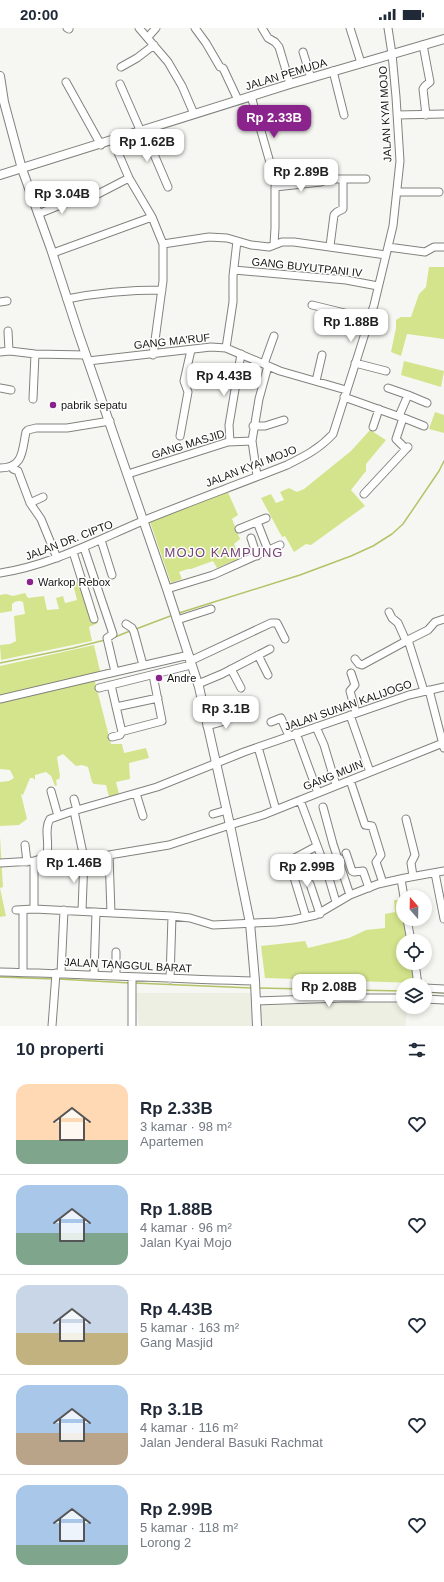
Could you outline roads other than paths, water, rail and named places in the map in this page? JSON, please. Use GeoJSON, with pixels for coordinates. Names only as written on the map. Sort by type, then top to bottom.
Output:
{"type":"FeatureCollection","features":[{"type":"Feature","properties":{"kind":"main road","name":"JALAN PEMUDA"},"geometry":{"type":"LineString","coordinates":[[0,176],[290,84],[444,40]]}},
{"type":"Feature","properties":{"kind":"main road"},"geometry":{"type":"LineString","coordinates":[[0,76],[4,102],[22,169],[53,253],[67,299],[110,421],[198,684],[227,810],[250,923],[257,1026]]}},
{"type":"Feature","properties":{"kind":"street"},"geometry":{"type":"LineString","coordinates":[[139,28],[168,62],[177,76],[194,114]]}},
{"type":"Feature","properties":{"kind":"street"},"geometry":{"type":"LineString","coordinates":[[148,37],[156,28]]}},
{"type":"Feature","properties":{"kind":"street"},"geometry":{"type":"LineString","coordinates":[[195,28],[220,67],[223,68],[238,100]]}},
{"type":"Feature","properties":{"kind":"street"},"geometry":{"type":"LineString","coordinates":[[262,28],[268,38],[275,42],[279,47],[290,84]]}},
{"type":"Feature","properties":{"kind":"street"},"geometry":{"type":"LineString","coordinates":[[350,28],[360,63]]}},
{"type":"Feature","properties":{"kind":"street","name":"JALAN KYAI MOJO"},"geometry":{"type":"LineString","coordinates":[[144,521],[305,456],[321,446],[333,434],[336,428],[345,394],[370,319],[393,226],[400,161],[392,54],[388,28]]}},
{"type":"Feature","properties":{"kind":"street"},"geometry":{"type":"LineString","coordinates":[[121,67],[137,58],[154,45]]}},
{"type":"Feature","properties":{"kind":"street"},"geometry":{"type":"LineString","coordinates":[[423,45],[430,82],[425,86],[424,90],[426,114]]}},
{"type":"Feature","properties":{"kind":"street"},"geometry":{"type":"LineString","coordinates":[[303,52],[311,78]]}},
{"type":"Feature","properties":{"kind":"street"},"geometry":{"type":"LineString","coordinates":[[333,71],[344,116]]}},
{"type":"Feature","properties":{"kind":"street"},"geometry":{"type":"LineString","coordinates":[[66,82],[101,145]]}},
{"type":"Feature","properties":{"kind":"street"},"geometry":{"type":"LineString","coordinates":[[120,84],[168,187]]}},
{"type":"Feature","properties":{"kind":"street"},"geometry":{"type":"LineString","coordinates":[[251,96],[277,186],[275,189],[276,228],[274,244]]}},
{"type":"Feature","properties":{"kind":"street"},"geometry":{"type":"LineString","coordinates":[[397,115],[444,114]]}},
{"type":"Feature","properties":{"kind":"street"},"geometry":{"type":"LineString","coordinates":[[114,141],[129,178],[152,217],[164,244],[162,290],[153,354]]}},
{"type":"Feature","properties":{"kind":"street"},"geometry":{"type":"LineString","coordinates":[[98,194],[129,178]]}},
{"type":"Feature","properties":{"kind":"street"},"geometry":{"type":"LineString","coordinates":[[277,186],[321,182],[327,179],[366,179]]}},
{"type":"Feature","properties":{"kind":"street"},"geometry":{"type":"LineString","coordinates":[[330,246],[334,215],[336,212],[343,209],[343,179]]}},
{"type":"Feature","properties":{"kind":"street"},"geometry":{"type":"LineString","coordinates":[[397,192],[439,192]]}},
{"type":"Feature","properties":{"kind":"street"},"geometry":{"type":"LineString","coordinates":[[38,214],[78,198]]}},
{"type":"Feature","properties":{"kind":"street"},"geometry":{"type":"LineString","coordinates":[[53,253],[152,217]]}},
{"type":"Feature","properties":{"kind":"street"},"geometry":{"type":"LineString","coordinates":[[164,244],[209,237],[227,238],[251,245],[269,247],[282,242],[294,242],[386,255]]}},
{"type":"Feature","properties":{"kind":"street"},"geometry":{"type":"LineString","coordinates":[[226,348],[233,302],[237,241]]}},
{"type":"Feature","properties":{"kind":"street"},"geometry":{"type":"LineString","coordinates":[[388,247],[425,252],[434,247],[444,247]]}},
{"type":"Feature","properties":{"kind":"street","name":"GANG BUYUTPANI IV"},"geometry":{"type":"LineString","coordinates":[[234,270],[346,280],[378,286]]}},
{"type":"Feature","properties":{"kind":"street"},"geometry":{"type":"LineString","coordinates":[[67,299],[100,292],[162,290]]}},
{"type":"Feature","properties":{"kind":"street"},"geometry":{"type":"LineString","coordinates":[[312,305],[370,319]]}},
{"type":"Feature","properties":{"kind":"street"},"geometry":{"type":"LineString","coordinates":[[8,331],[9,351]]}},
{"type":"Feature","properties":{"kind":"street"},"geometry":{"type":"LineString","coordinates":[[258,476],[252,441],[253,426],[266,365],[274,336]]}},
{"type":"Feature","properties":{"kind":"street","name":"GANG MA'RUF"},"geometry":{"type":"LineString","coordinates":[[0,352],[9,351],[87,358],[153,354],[211,347],[226,348],[266,365],[316,381],[379,409],[424,426]]}},
{"type":"Feature","properties":{"kind":"street"},"geometry":{"type":"LineString","coordinates":[[180,436],[188,392],[184,381],[192,350]]}},
{"type":"Feature","properties":{"kind":"street"},"geometry":{"type":"LineString","coordinates":[[33,398],[35,354]]}},
{"type":"Feature","properties":{"kind":"street"},"geometry":{"type":"LineString","coordinates":[[230,442],[229,425],[241,354]]}},
{"type":"Feature","properties":{"kind":"street"},"geometry":{"type":"LineString","coordinates":[[316,381],[322,355]]}},
{"type":"Feature","properties":{"kind":"street"},"geometry":{"type":"LineString","coordinates":[[355,363],[386,371]]}},
{"type":"Feature","properties":{"kind":"street"},"geometry":{"type":"LineString","coordinates":[[0,388],[11,390]]}},
{"type":"Feature","properties":{"kind":"street"},"geometry":{"type":"LineString","coordinates":[[388,388],[427,403]]}},
{"type":"Feature","properties":{"kind":"street"},"geometry":{"type":"LineString","coordinates":[[364,494],[407,448],[396,439],[408,396]]}},
{"type":"Feature","properties":{"kind":"street"},"geometry":{"type":"LineString","coordinates":[[372,427],[379,409]]}},
{"type":"Feature","properties":{"kind":"street"},"geometry":{"type":"LineString","coordinates":[[253,426],[265,426],[284,420]]}},
{"type":"Feature","properties":{"kind":"street"},"geometry":{"type":"LineString","coordinates":[[0,468],[17,464],[20,460],[26,432],[28,430],[36,428],[67,428],[110,421]]}},
{"type":"Feature","properties":{"kind":"street","name":"GANG MASJID"},"geometry":{"type":"LineString","coordinates":[[128,474],[230,442],[252,441]]}},
{"type":"Feature","properties":{"kind":"street"},"geometry":{"type":"LineString","coordinates":[[12,466],[14,470],[18,471],[30,503],[41,519],[57,558]]}},
{"type":"Feature","properties":{"kind":"street"},"geometry":{"type":"LineString","coordinates":[[30,503],[43,497]]}},
{"type":"Feature","properties":{"kind":"street"},"geometry":{"type":"LineString","coordinates":[[239,529],[266,518]]}},
{"type":"Feature","properties":{"kind":"street","name":"JALAN DR. CIPTO"},"geometry":{"type":"LineString","coordinates":[[0,573],[36,566],[84,548],[144,521]]}},
{"type":"Feature","properties":{"kind":"street"},"geometry":{"type":"LineString","coordinates":[[256,522],[268,550]]}},
{"type":"Feature","properties":{"kind":"street"},"geometry":{"type":"LineString","coordinates":[[251,538],[258,556]]}},
{"type":"Feature","properties":{"kind":"street"},"geometry":{"type":"LineString","coordinates":[[101,540],[112,575]]}},
{"type":"Feature","properties":{"kind":"street"},"geometry":{"type":"LineString","coordinates":[[167,589],[213,574],[258,556],[280,545]]}},
{"type":"Feature","properties":{"kind":"street"},"geometry":{"type":"LineString","coordinates":[[84,548],[113,634],[107,640],[115,672]]}},
{"type":"Feature","properties":{"kind":"street"},"geometry":{"type":"LineString","coordinates":[[73,552],[94,619]]}},
{"type":"Feature","properties":{"kind":"street"},"geometry":{"type":"LineString","coordinates":[[176,617],[211,609]]}},
{"type":"Feature","properties":{"kind":"street"},"geometry":{"type":"LineString","coordinates":[[389,612],[392,618],[398,623],[407,641],[426,690],[443,746]]}},
{"type":"Feature","properties":{"kind":"street"},"geometry":{"type":"LineString","coordinates":[[355,659],[362,665],[428,630],[435,622],[444,619]]}},
{"type":"Feature","properties":{"kind":"street"},"geometry":{"type":"LineString","coordinates":[[99,688],[153,675],[274,622],[277,623],[284,639]]}},
{"type":"Feature","properties":{"kind":"street"},"geometry":{"type":"LineString","coordinates":[[131,628],[143,665]]}},
{"type":"Feature","properties":{"kind":"street"},"geometry":{"type":"LineString","coordinates":[[198,684],[270,649]]}},
{"type":"Feature","properties":{"kind":"street"},"geometry":{"type":"LineString","coordinates":[[258,655],[268,675]]}},
{"type":"Feature","properties":{"kind":"street"},"geometry":{"type":"LineString","coordinates":[[0,699],[143,665],[190,660]]}},
{"type":"Feature","properties":{"kind":"street"},"geometry":{"type":"LineString","coordinates":[[231,669],[241,688]]}},
{"type":"Feature","properties":{"kind":"street"},"geometry":{"type":"LineString","coordinates":[[351,673],[355,685],[350,691],[353,714],[370,772]]}},
{"type":"Feature","properties":{"kind":"street"},"geometry":{"type":"LineString","coordinates":[[112,737],[120,735],[122,731],[162,721],[153,675]]}},
{"type":"Feature","properties":{"kind":"street"},"geometry":{"type":"LineString","coordinates":[[111,685],[122,731]]}},
{"type":"Feature","properties":{"kind":"street","name":"JALAN SUNAN KALIJOGO"},"geometry":{"type":"LineString","coordinates":[[58,816],[181,778],[215,763],[296,733],[426,690],[444,687]]}},
{"type":"Feature","properties":{"kind":"street"},"geometry":{"type":"LineString","coordinates":[[116,707],[158,698]]}},
{"type":"Feature","properties":{"kind":"street"},"geometry":{"type":"LineString","coordinates":[[207,726],[225,721],[232,714]]}},
{"type":"Feature","properties":{"kind":"street"},"geometry":{"type":"LineString","coordinates":[[271,722],[281,718],[289,736]]}},
{"type":"Feature","properties":{"kind":"street"},"geometry":{"type":"LineString","coordinates":[[316,727],[324,745],[336,785]]}},
{"type":"Feature","properties":{"kind":"street"},"geometry":{"type":"LineString","coordinates":[[296,733],[318,793]]}},
{"type":"Feature","properties":{"kind":"street","name":"GANG MUIN"},"geometry":{"type":"LineString","coordinates":[[230,824],[263,815],[336,785],[443,746]]}},
{"type":"Feature","properties":{"kind":"street"},"geometry":{"type":"LineString","coordinates":[[258,747],[276,810]]}},
{"type":"Feature","properties":{"kind":"street"},"geometry":{"type":"LineString","coordinates":[[350,780],[365,825],[372,826],[381,855],[376,862],[383,883]]}},
{"type":"Feature","properties":{"kind":"street"},"geometry":{"type":"LineString","coordinates":[[0,863],[31,862],[46,857],[48,849],[48,822],[50,819],[58,816],[51,791]]}},
{"type":"Feature","properties":{"kind":"street"},"geometry":{"type":"LineString","coordinates":[[136,793],[143,816]]}},
{"type":"Feature","properties":{"kind":"street"},"geometry":{"type":"LineString","coordinates":[[74,800],[84,858],[82,911]]}},
{"type":"Feature","properties":{"kind":"street"},"geometry":{"type":"LineString","coordinates":[[300,800],[336,902]]}},
{"type":"Feature","properties":{"kind":"street"},"geometry":{"type":"LineString","coordinates":[[323,807],[333,844],[350,895]]}},
{"type":"Feature","properties":{"kind":"street"},"geometry":{"type":"LineString","coordinates":[[213,814],[227,810]]}},
{"type":"Feature","properties":{"kind":"street"},"geometry":{"type":"LineString","coordinates":[[406,819],[414,855],[411,863],[413,876]]}},
{"type":"Feature","properties":{"kind":"street"},"geometry":{"type":"LineString","coordinates":[[84,858],[168,845],[230,824]]}},
{"type":"Feature","properties":{"kind":"street"},"geometry":{"type":"LineString","coordinates":[[25,845],[31,862],[34,909]]}},
{"type":"Feature","properties":{"kind":"street"},"geometry":{"type":"LineString","coordinates":[[306,917],[289,861],[317,846]]}},
{"type":"Feature","properties":{"kind":"street"},"geometry":{"type":"LineString","coordinates":[[346,854],[352,871],[363,871],[369,888]]}},
{"type":"Feature","properties":{"kind":"street"},"geometry":{"type":"LineString","coordinates":[[109,855],[111,913]]}},
{"type":"Feature","properties":{"kind":"street"},"geometry":{"type":"LineString","coordinates":[[23,972],[20,910],[64,910],[172,916],[190,918],[213,925],[276,922],[320,914],[336,902],[350,895],[383,883],[444,871]]}},
{"type":"Feature","properties":{"kind":"street"},"geometry":{"type":"LineString","coordinates":[[435,873],[444,919]]}},
{"type":"Feature","properties":{"kind":"street"},"geometry":{"type":"LineString","coordinates":[[401,879],[403,890]]}},
{"type":"Feature","properties":{"kind":"street"},"geometry":{"type":"LineString","coordinates":[[310,884],[320,914]]}},
{"type":"Feature","properties":{"kind":"street"},"geometry":{"type":"LineString","coordinates":[[52,1026],[64,910]]}},
{"type":"Feature","properties":{"kind":"street"},"geometry":{"type":"LineString","coordinates":[[94,974],[96,912]]}},
{"type":"Feature","properties":{"kind":"street"},"geometry":{"type":"LineString","coordinates":[[170,979],[172,916]]}},
{"type":"Feature","properties":{"kind":"street"},"geometry":{"type":"LineString","coordinates":[[116,952],[116,976]]}},
{"type":"Feature","properties":{"kind":"street","name":"JALAN TANGGUL BARAT"},"geometry":{"type":"LineString","coordinates":[[0,972],[23,972],[57,976],[94,974],[116,976],[132,983],[170,979],[255,981]]}},
{"type":"Feature","properties":{"kind":"street"},"geometry":{"type":"LineString","coordinates":[[132,983],[132,1026]]}},
{"type":"Feature","properties":{"kind":"street"},"geometry":{"type":"LineString","coordinates":[[432,988],[444,988]]}},
{"type":"Feature","properties":{"kind":"street"},"geometry":{"type":"LineString","coordinates":[[256,997],[300,1000],[336,998],[396,998]]}},
{"type":"Feature","properties":{"kind":"street"},"geometry":{"type":"LineString","coordinates":[[432,999],[444,1000]]}},
{"type":"Feature","properties":{"kind":"waterway"},"geometry":{"type":"LineString","coordinates":[[179,613],[300,575],[373,546],[392,534],[403,524],[439,471],[444,461]]}},
{"type":"Feature","properties":{"kind":"waterway"},"geometry":{"type":"LineString","coordinates":[[136,629],[173,615]]}},
{"type":"Feature","properties":{"kind":"waterway"},"geometry":{"type":"LineString","coordinates":[[115,637],[130,631]]}},
{"type":"Feature","properties":{"kind":"waterway"},"geometry":{"type":"LineString","coordinates":[[0,663],[105,640]]}},
{"type":"Feature","properties":{"kind":"waterway"},"geometry":{"type":"LineString","coordinates":[[0,977],[54,979]]}},
{"type":"Feature","properties":{"kind":"waterway"},"geometry":{"type":"LineString","coordinates":[[58,979],[130,983]]}},
{"type":"Feature","properties":{"kind":"waterway"},"geometry":{"type":"LineString","coordinates":[[134,983],[252,988]]}},
{"type":"Feature","properties":{"kind":"waterway"},"geometry":{"type":"LineString","coordinates":[[258,988],[396,991]]}},
{"type":"Feature","properties":{"kind":"waterway"},"geometry":{"type":"LineString","coordinates":[[432,992],[444,993]]}},
{"type":"Feature","properties":{"kind":"place","name":"pabrik sepatu"},"geometry":{"type":"Point","coordinates":[53,405]}},
{"type":"Feature","properties":{"kind":"place","name":"Warkop Rebox"},"geometry":{"type":"Point","coordinates":[30,582]}},
{"type":"Feature","properties":{"kind":"place","name":"Andre"},"geometry":{"type":"Point","coordinates":[159,678]}},
{"type":"Feature","properties":{"kind":"district","name":"MOJO KAMPUNG"},"geometry":{"type":"Point","coordinates":[224,552]}}]}
